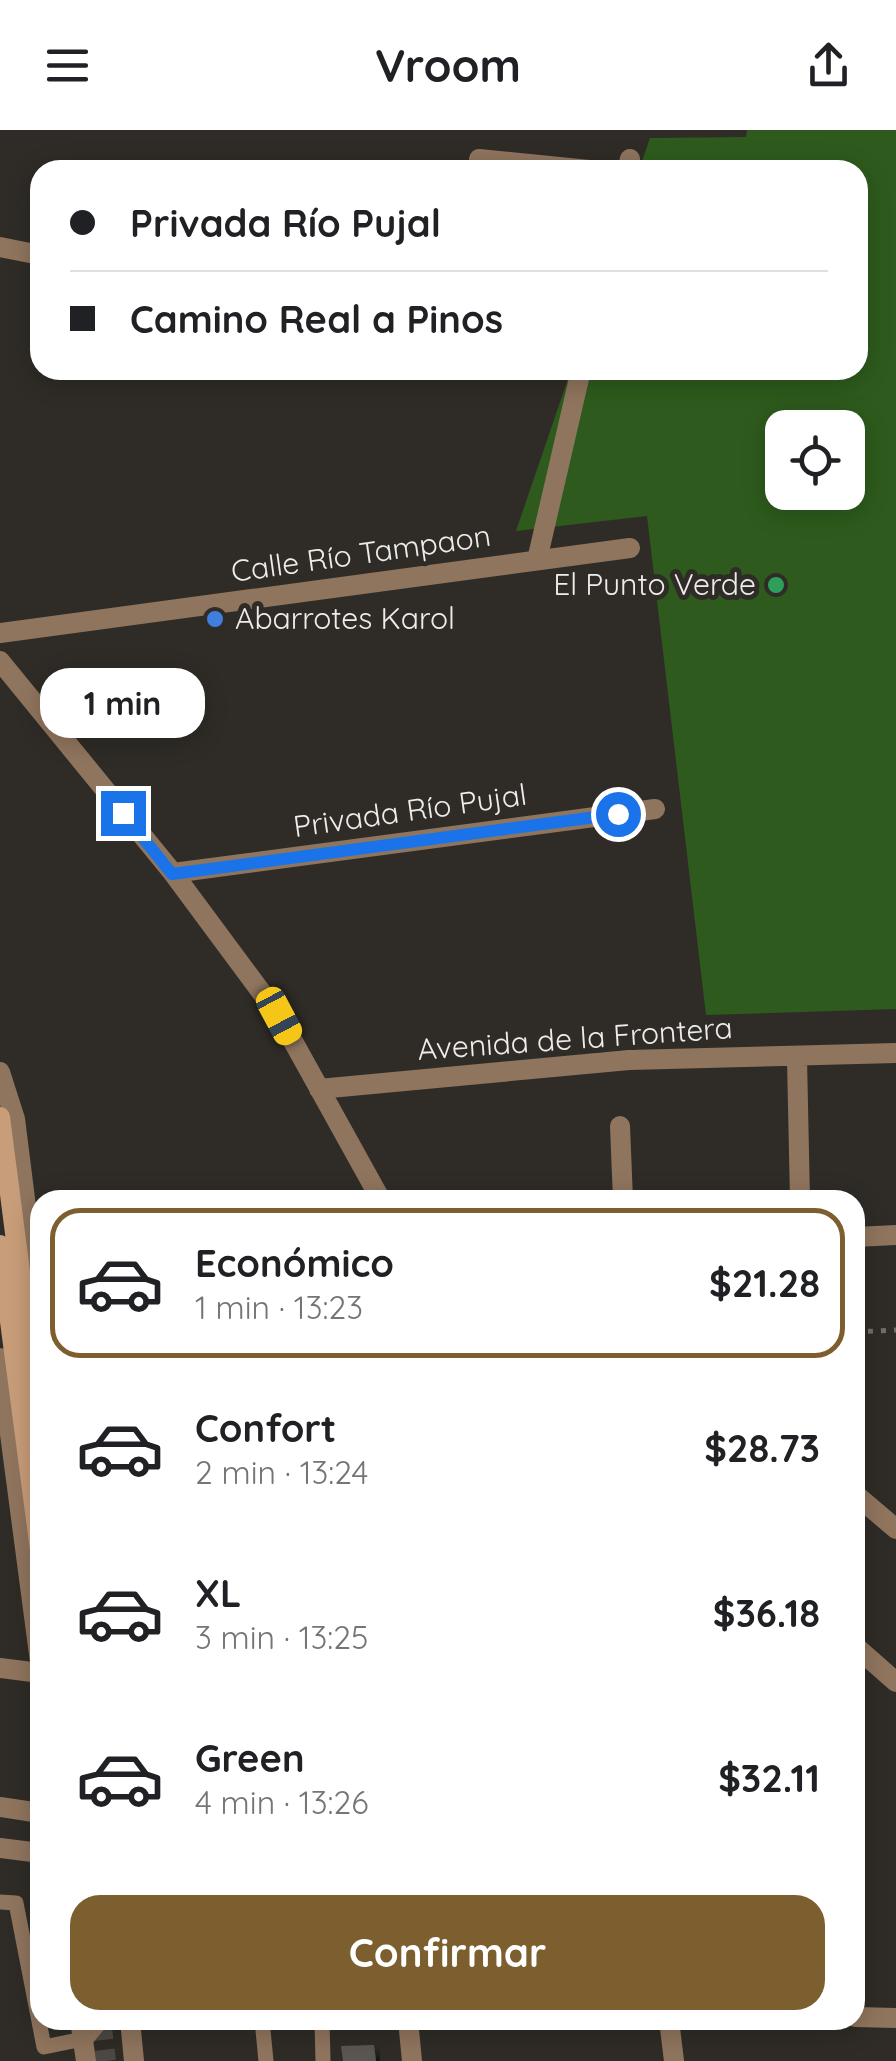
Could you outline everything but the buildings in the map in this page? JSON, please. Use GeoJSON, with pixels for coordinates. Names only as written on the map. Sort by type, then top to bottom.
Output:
{"type":"FeatureCollection","features":[{"type":"Feature","properties":{"kind":"main road"},"geometry":{"type":"LineString","coordinates":[[0,1117],[30,1349]]}},
{"type":"Feature","properties":{"kind":"main road"},"geometry":{"type":"LineString","coordinates":[[0,1246],[30,1474]]}},
{"type":"Feature","properties":{"kind":"street"},"geometry":{"type":"LineString","coordinates":[[479,159],[489,160]]}},
{"type":"Feature","properties":{"kind":"street"},"geometry":{"type":"LineString","coordinates":[[0,247],[30,253]]}},
{"type":"Feature","properties":{"kind":"street","name":"Calle Río Tampaon"},"geometry":{"type":"LineString","coordinates":[[0,633],[537,560],[579,380]]}},
{"type":"Feature","properties":{"kind":"street"},"geometry":{"type":"LineString","coordinates":[[537,560],[630,548]]}},
{"type":"Feature","properties":{"kind":"street"},"geometry":{"type":"LineString","coordinates":[[0,661],[172,874],[279,1016],[375,1190]]}},
{"type":"Feature","properties":{"kind":"street","name":"Privada Río Pujal"},"geometry":{"type":"LineString","coordinates":[[172,874],[655,809]]}},
{"type":"Feature","properties":{"kind":"street","name":"Avenida de la Frontera"},"geometry":{"type":"LineString","coordinates":[[319,1089],[682,1057],[797,1059],[896,1053]]}},
{"type":"Feature","properties":{"kind":"street"},"geometry":{"type":"LineString","coordinates":[[797,1059],[800,1190]]}},
{"type":"Feature","properties":{"kind":"street"},"geometry":{"type":"LineString","coordinates":[[0,1072],[15,1119],[30,1238]]}},
{"type":"Feature","properties":{"kind":"street"},"geometry":{"type":"LineString","coordinates":[[620,1126],[623,1190]]}},
{"type":"Feature","properties":{"kind":"street"},"geometry":{"type":"LineString","coordinates":[[865,1236],[896,1234]]}},
{"type":"Feature","properties":{"kind":"street"},"geometry":{"type":"LineString","coordinates":[[0,1358],[30,1586]]}},
{"type":"Feature","properties":{"kind":"street"},"geometry":{"type":"LineString","coordinates":[[865,1502],[895,1527]]}},
{"type":"Feature","properties":{"kind":"street"},"geometry":{"type":"LineString","coordinates":[[865,1655],[896,1682]]}},
{"type":"Feature","properties":{"kind":"street"},"geometry":{"type":"LineString","coordinates":[[0,1668],[30,1672]]}},
{"type":"Feature","properties":{"kind":"street"},"geometry":{"type":"LineString","coordinates":[[0,1807],[30,1811]]}},
{"type":"Feature","properties":{"kind":"street"},"geometry":{"type":"LineString","coordinates":[[0,1848],[30,1852]]}},
{"type":"Feature","properties":{"kind":"street"},"geometry":{"type":"LineString","coordinates":[[865,2017],[896,2018]]}},
{"type":"Feature","properties":{"kind":"street"},"geometry":{"type":"LineString","coordinates":[[81,2030],[86,2061]]}},
{"type":"Feature","properties":{"kind":"street"},"geometry":{"type":"LineString","coordinates":[[131,2030],[134,2061]]}},
{"type":"Feature","properties":{"kind":"street"},"geometry":{"type":"LineString","coordinates":[[409,2030],[412,2061]]}},
{"type":"Feature","properties":{"kind":"street"},"geometry":{"type":"LineString","coordinates":[[670,2030],[674,2061]]}},
{"type":"Feature","properties":{"kind":"lane"},"geometry":{"type":"LineString","coordinates":[[8,1902],[30,1995]]}},
{"type":"Feature","properties":{"kind":"lane"},"geometry":{"type":"LineString","coordinates":[[44,2054],[81,2030]]}},
{"type":"Feature","properties":{"kind":"lane"},"geometry":{"type":"LineString","coordinates":[[263,2030],[266,2061]]}},
{"type":"Feature","properties":{"kind":"lane"},"geometry":{"type":"LineString","coordinates":[[322,2030],[323,2061]]}},
{"type":"Feature","properties":{"kind":"path"},"geometry":{"type":"LineString","coordinates":[[865,1332],[896,1330]]}},
{"type":"Feature","properties":{"kind":"green space","name":"El Punto Verde"},"geometry":{"type":"Polygon","coordinates":[[[747,130],[896,130],[896,1009],[706,1015],[647,516],[516,531],[568,380],[868,380],[868,160],[642,160],[650,138],[746,137],[747,130]]]}},
{"type":"Feature","properties":{"kind":"tunnel"},"geometry":{"type":"LineString","coordinates":[[102,2030],[106,2061]]}},
{"type":"Feature","properties":{"kind":"place","name":"El Punto Verde"},"geometry":{"type":"Point","coordinates":[776,585]}},
{"type":"Feature","properties":{"kind":"place","name":"Abarrotes Karol"},"geometry":{"type":"Point","coordinates":[215,619]}},
{"type":"Feature","properties":{"kind":"route"},"geometry":{"type":"LineString","coordinates":[[123,813],[172,874],[618,814]]}}]}
